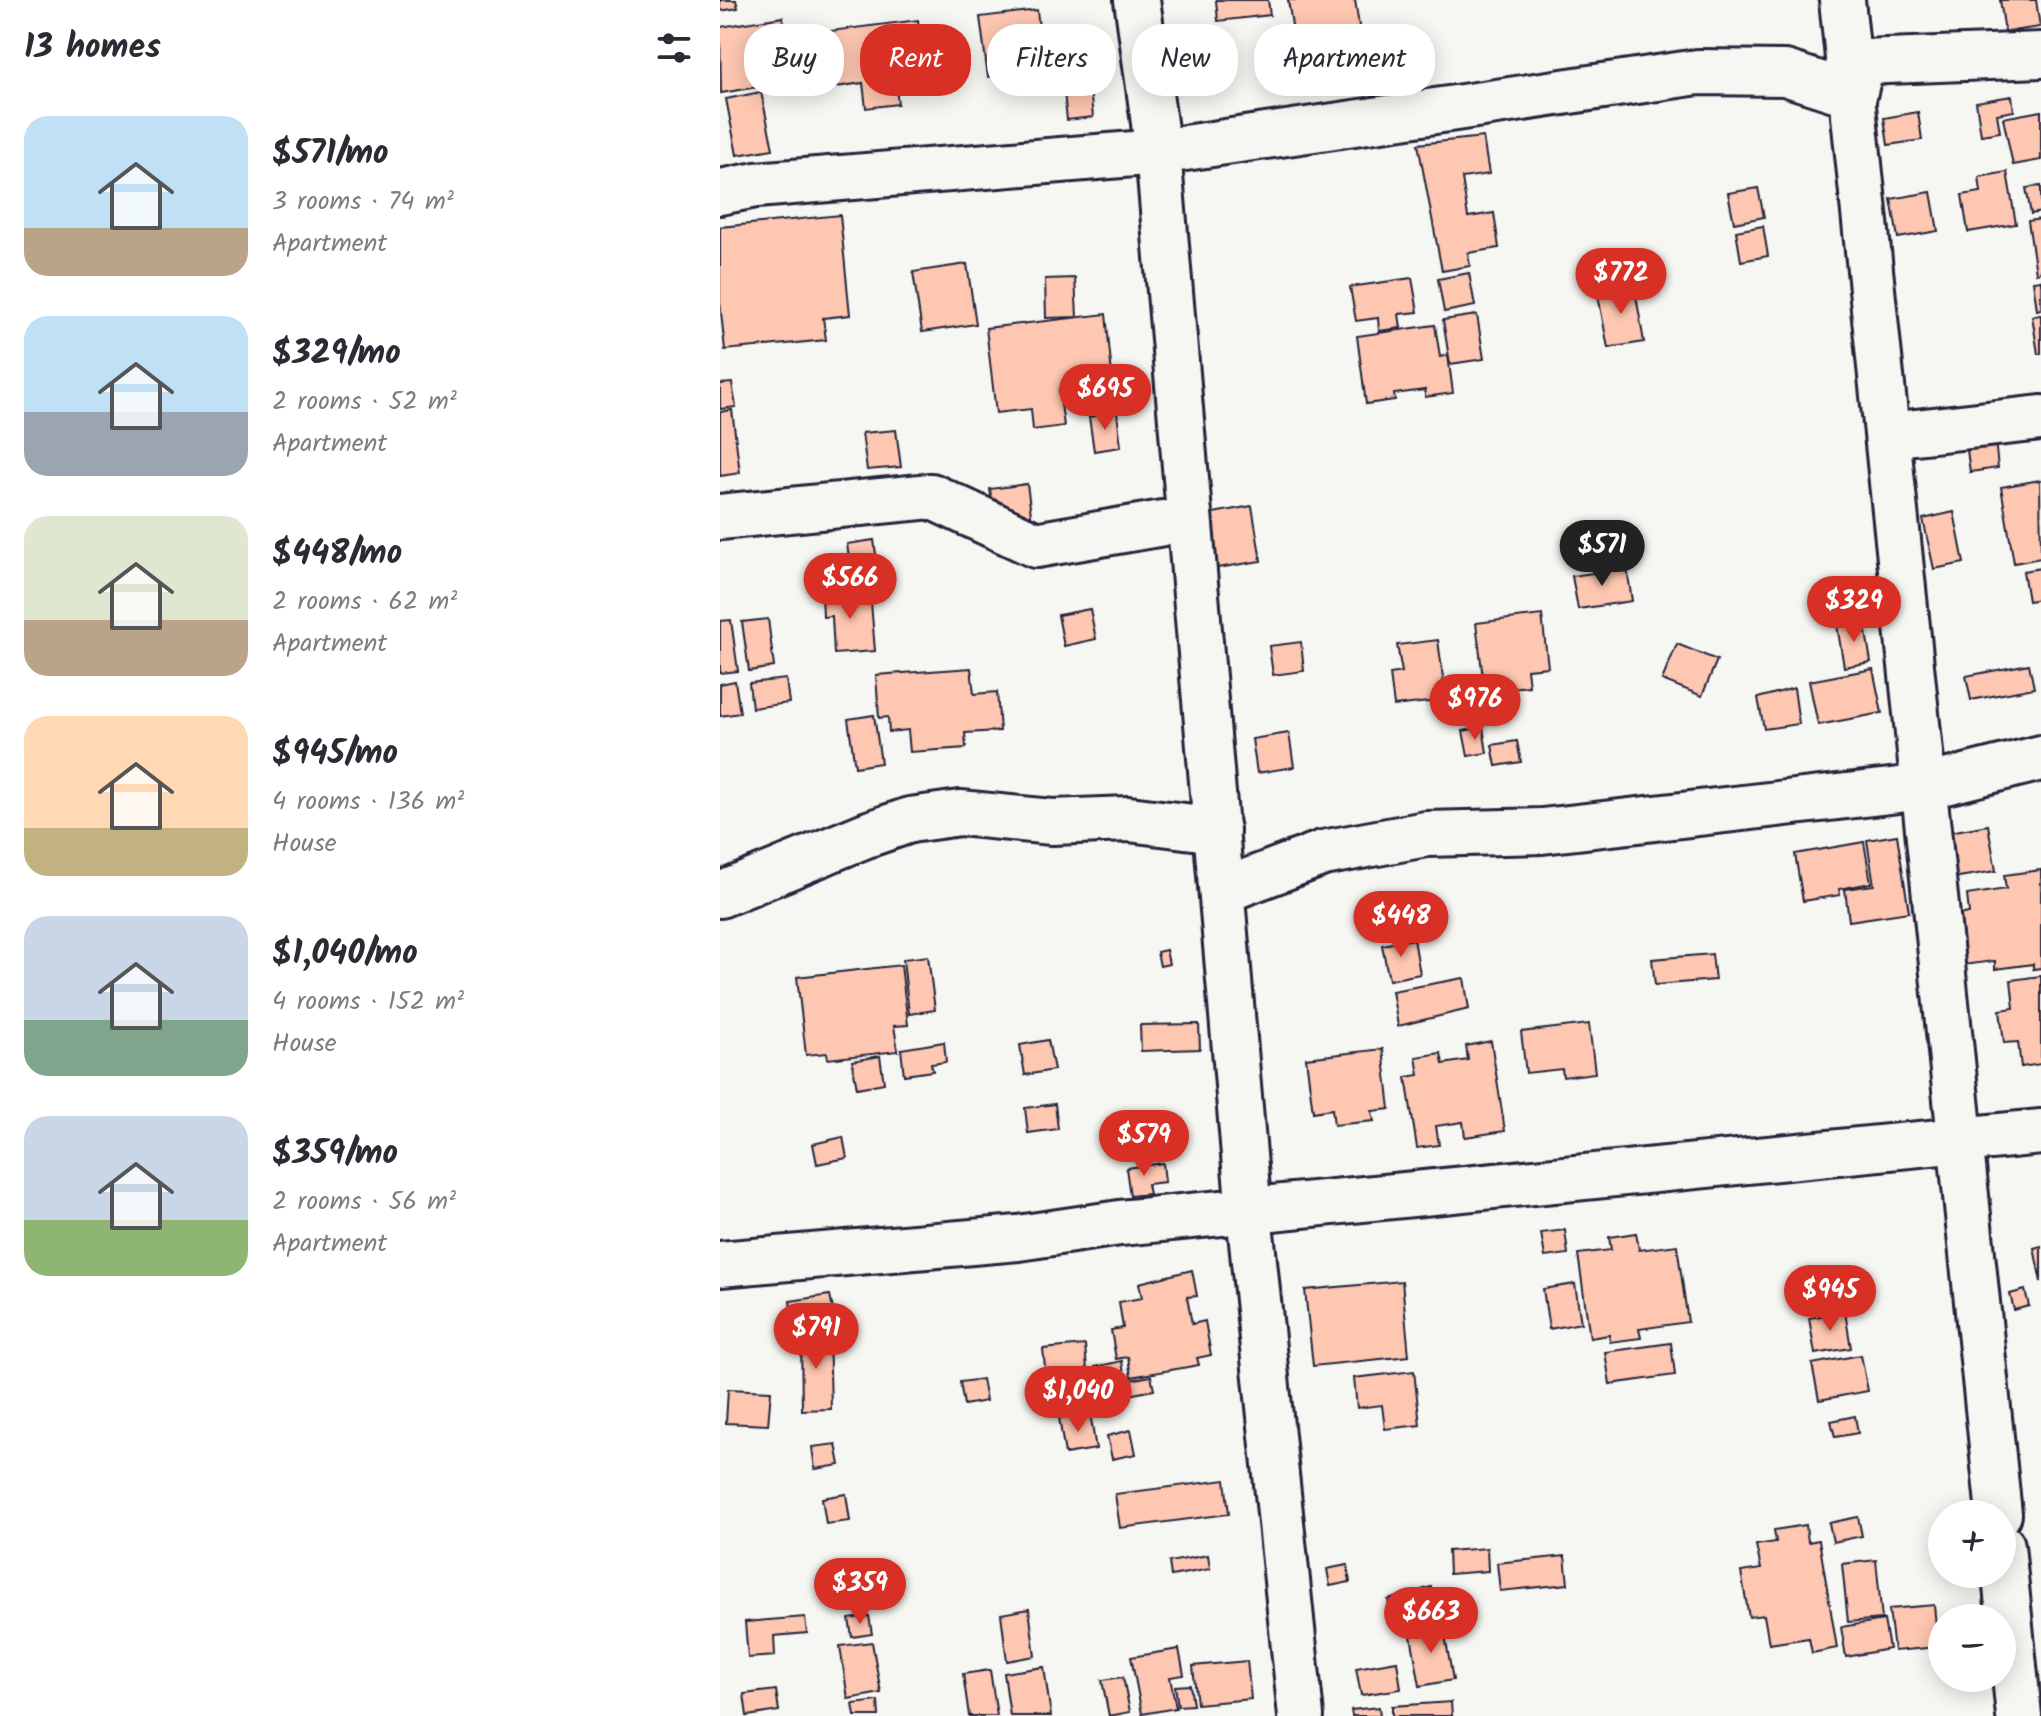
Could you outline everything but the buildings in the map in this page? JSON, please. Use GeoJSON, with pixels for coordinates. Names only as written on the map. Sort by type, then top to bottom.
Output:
{"type":"FeatureCollection","features":[{"type":"Feature","properties":{"kind":"street"},"geometry":{"type":"LineString","coordinates":[[1137,0],[1158,152],[1249,1213],[1301,1716]]}},
{"type":"Feature","properties":{"kind":"street"},"geometry":{"type":"LineString","coordinates":[[1842,0],[1998,1500]]}},
{"type":"Feature","properties":{"kind":"street"},"geometry":{"type":"LineString","coordinates":[[1854,95],[1862,62],[2041,55]]}},
{"type":"Feature","properties":{"kind":"street"},"geometry":{"type":"LineString","coordinates":[[720,192],[771,184],[1158,152],[1698,72],[1785,73],[1854,95]]}},
{"type":"Feature","properties":{"kind":"street"},"geometry":{"type":"LineString","coordinates":[[1888,435],[2041,418]]}},
{"type":"Feature","properties":{"kind":"street"},"geometry":{"type":"LineString","coordinates":[[720,517],[931,496],[1036,545],[1163,523]]}},
{"type":"Feature","properties":{"kind":"street"},"geometry":{"type":"LineString","coordinates":[[1222,891],[1323,853],[1426,834],[1542,831],[1925,787],[2041,758]]}},
{"type":"Feature","properties":{"kind":"street"},"geometry":{"type":"LineString","coordinates":[[720,895],[866,835],[910,820],[935,816],[960,813],[1052,822],[1129,819],[1217,830]]}},
{"type":"Feature","properties":{"kind":"street"},"geometry":{"type":"LineString","coordinates":[[720,1264],[2041,1132]]}},
{"type":"Feature","properties":{"kind":"street"},"geometry":{"type":"LineString","coordinates":[[2006,1588],[2019,1716]]}}]}
